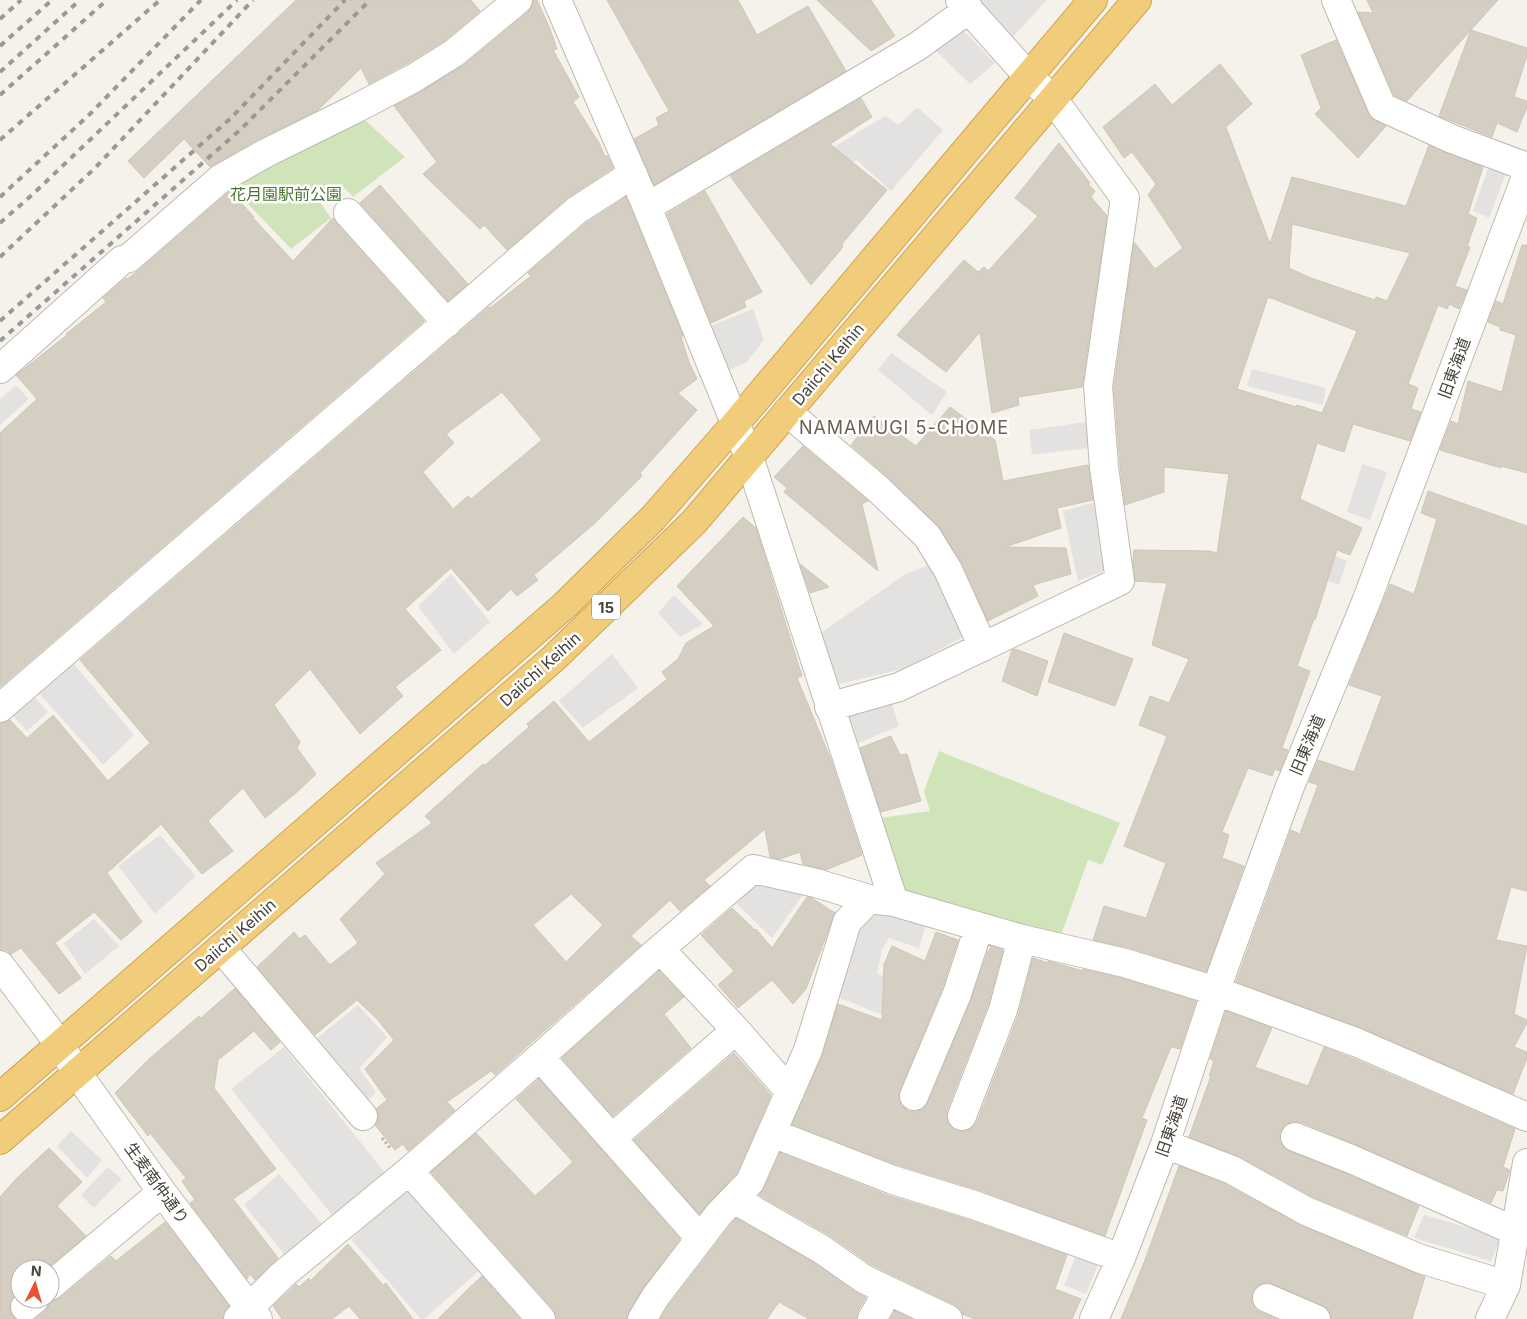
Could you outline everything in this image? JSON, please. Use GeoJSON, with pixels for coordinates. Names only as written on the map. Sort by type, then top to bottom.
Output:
{"type":"FeatureCollection","features":[{"type":"Feature","properties":{"kind":"highway","name":"Daiichi Keihin"},"geometry":{"type":"LineString","coordinates":[[0,1097],[565,605],[653,518],[736,423],[1093,0]]}},
{"type":"Feature","properties":{"kind":"highway","name":"Daiichi Keihin"},"geometry":{"type":"LineString","coordinates":[[0,1140],[554,658],[694,522],[1137,0]]}},
{"type":"Feature","properties":{"kind":"street"},"geometry":{"type":"LineString","coordinates":[[0,369],[122,260],[129,258],[220,180],[266,153],[414,78],[454,53],[518,0]]}},
{"type":"Feature","properties":{"kind":"street"},"geometry":{"type":"LineString","coordinates":[[557,0],[647,206],[749,457],[829,707],[881,901]]}},
{"type":"Feature","properties":{"kind":"street"},"geometry":{"type":"LineString","coordinates":[[1336,0],[1382,107],[1452,139],[1527,167]]}},
{"type":"Feature","properties":{"kind":"street"},"geometry":{"type":"LineString","coordinates":[[647,206],[918,46],[965,5],[1029,76],[1053,99],[1125,198],[1098,386],[1104,467],[1120,581],[900,687],[829,707]]}},
{"type":"Feature","properties":{"kind":"street"},"geometry":{"type":"LineString","coordinates":[[0,708],[577,210],[633,174]]}},
{"type":"Feature","properties":{"kind":"street","name":"旧東海道"},"geometry":{"type":"LineString","coordinates":[[1094,1319],[1121,1258],[1165,1144],[1216,991],[1288,789],[1366,602],[1527,174]]}},
{"type":"Feature","properties":{"kind":"street"},"geometry":{"type":"LineString","coordinates":[[348,213],[447,323]]}},
{"type":"Feature","properties":{"kind":"street"},"geometry":{"type":"LineString","coordinates":[[787,412],[877,488],[927,536],[948,570],[982,647]]}},
{"type":"Feature","properties":{"kind":"street"},"geometry":{"type":"LineString","coordinates":[[249,1315],[281,1276],[402,1162],[540,1057],[753,868],[816,883],[1022,939],[1126,962],[1216,991],[1358,1043],[1527,1117]]}},
{"type":"Feature","properties":{"kind":"street"},"geometry":{"type":"LineString","coordinates":[[642,1319],[656,1296],[700,1238],[719,1214],[750,1182],[808,1050],[847,922],[881,901]]}},
{"type":"Feature","properties":{"kind":"street"},"geometry":{"type":"LineString","coordinates":[[914,1096],[957,994],[980,927]]}},
{"type":"Feature","properties":{"kind":"street"},"geometry":{"type":"LineString","coordinates":[[962,1116],[1003,1010],[1022,939]]}},
{"type":"Feature","properties":{"kind":"street"},"geometry":{"type":"LineString","coordinates":[[221,948],[363,1116]]}},
{"type":"Feature","properties":{"kind":"street"},"geometry":{"type":"LineString","coordinates":[[660,949],[736,1030],[790,1092]]}},
{"type":"Feature","properties":{"kind":"street","name":"生麦南仲通り"},"geometry":{"type":"LineString","coordinates":[[0,965],[60,1045],[77,1073],[249,1315]]}},
{"type":"Feature","properties":{"kind":"street"},"geometry":{"type":"LineString","coordinates":[[612,1138],[736,1030]]}},
{"type":"Feature","properties":{"kind":"street"},"geometry":{"type":"LineString","coordinates":[[540,1057],[700,1238]]}},
{"type":"Feature","properties":{"kind":"street"},"geometry":{"type":"LineString","coordinates":[[772,1134],[893,1180],[974,1205],[1121,1258]]}},
{"type":"Feature","properties":{"kind":"street"},"geometry":{"type":"LineString","coordinates":[[1295,1137],[1351,1159],[1515,1231]]}},
{"type":"Feature","properties":{"kind":"street"},"geometry":{"type":"LineString","coordinates":[[1165,1144],[1232,1170],[1306,1211],[1421,1259],[1506,1285]]}},
{"type":"Feature","properties":{"kind":"street"},"geometry":{"type":"LineString","coordinates":[[402,1162],[541,1319]]}},
{"type":"Feature","properties":{"kind":"street"},"geometry":{"type":"LineString","coordinates":[[1490,1319],[1506,1285],[1527,1163]]}},
{"type":"Feature","properties":{"kind":"street"},"geometry":{"type":"LineString","coordinates":[[60,1278],[162,1192]]}},
{"type":"Feature","properties":{"kind":"street"},"geometry":{"type":"LineString","coordinates":[[734,1199],[821,1250],[864,1279],[948,1319]]}},
{"type":"Feature","properties":{"kind":"street"},"geometry":{"type":"LineString","coordinates":[[872,1319],[888,1291]]}},
{"type":"Feature","properties":{"kind":"street"},"geometry":{"type":"LineString","coordinates":[[1268,1298],[1316,1319]]}},
{"type":"Feature","properties":{"kind":"path"},"geometry":{"type":"LineString","coordinates":[[363,1116],[402,1162]]}},
{"type":"Feature","properties":{"kind":"green space","name":"花月園駅前公園"},"geometry":{"type":"Polygon","coordinates":[[[363,118],[405,157],[353,197],[340,183],[320,202],[331,218],[291,249],[229,184],[363,118]]]}},
{"type":"Feature","properties":{"kind":"green space"},"geometry":{"type":"Polygon","coordinates":[[[939,751],[1120,823],[1102,865],[1088,860],[1060,938],[902,893],[879,818],[930,811],[924,791],[939,751]]]}},
{"type":"Feature","properties":{"kind":"shaded area"},"geometry":{"type":"Polygon","coordinates":[[[979,0],[1047,0],[1011,39],[979,0]]]}},
{"type":"Feature","properties":{"kind":"shaded area"},"geometry":{"type":"Polygon","coordinates":[[[957,24],[995,63],[970,84],[932,47],[957,24]]]}},
{"type":"Feature","properties":{"kind":"shaded area"},"geometry":{"type":"Polygon","coordinates":[[[917,107],[943,130],[891,191],[857,160],[836,172],[824,153],[885,116],[899,125],[917,107]]]}},
{"type":"Feature","properties":{"kind":"shaded area"},"geometry":{"type":"Polygon","coordinates":[[[1491,160],[1508,168],[1489,218],[1473,211],[1491,160]]]}},
{"type":"Feature","properties":{"kind":"shaded area"},"geometry":{"type":"Polygon","coordinates":[[[753,309],[764,340],[746,363],[729,370],[710,326],[753,309]]]}},
{"type":"Feature","properties":{"kind":"shaded area"},"geometry":{"type":"Polygon","coordinates":[[[891,353],[947,392],[932,415],[878,370],[891,353]]]}},
{"type":"Feature","properties":{"kind":"shaded area"},"geometry":{"type":"Polygon","coordinates":[[[1252,369],[1326,388],[1323,405],[1247,386],[1252,369]]]}},
{"type":"Feature","properties":{"kind":"shaded area"},"geometry":{"type":"Polygon","coordinates":[[[16,385],[29,399],[0,425],[0,399],[16,385]]]}},
{"type":"Feature","properties":{"kind":"shaded area"},"geometry":{"type":"Polygon","coordinates":[[[1086,422],[1088,448],[1032,455],[1029,430],[1086,422]]]}},
{"type":"Feature","properties":{"kind":"shaded area"},"geometry":{"type":"Polygon","coordinates":[[[1362,464],[1387,472],[1370,520],[1347,512],[1362,464]]]}},
{"type":"Feature","properties":{"kind":"shaded area"},"geometry":{"type":"Polygon","coordinates":[[[1096,502],[1107,570],[1078,581],[1063,511],[1096,502]]]}},
{"type":"Feature","properties":{"kind":"shaded area"},"geometry":{"type":"Polygon","coordinates":[[[1285,534],[1347,561],[1339,585],[1266,558],[1285,534]]]}},
{"type":"Feature","properties":{"kind":"shaded area"},"geometry":{"type":"Polygon","coordinates":[[[938,561],[969,634],[903,669],[830,686],[815,637],[904,575],[938,561]]]}},
{"type":"Feature","properties":{"kind":"shaded area"},"geometry":{"type":"Polygon","coordinates":[[[451,574],[490,622],[454,654],[418,606],[451,574]]]}},
{"type":"Feature","properties":{"kind":"shaded area"},"geometry":{"type":"Polygon","coordinates":[[[674,595],[703,624],[680,637],[658,613],[674,595]]]}},
{"type":"Feature","properties":{"kind":"shaded area"},"geometry":{"type":"Polygon","coordinates":[[[612,654],[638,688],[583,728],[559,701],[612,654]]]}},
{"type":"Feature","properties":{"kind":"shaded area"},"geometry":{"type":"Polygon","coordinates":[[[73,663],[134,735],[103,765],[38,692],[73,663]]]}},
{"type":"Feature","properties":{"kind":"shaded area"},"geometry":{"type":"Polygon","coordinates":[[[32,694],[48,712],[27,731],[11,714],[32,694]]]}},
{"type":"Feature","properties":{"kind":"shaded area"},"geometry":{"type":"Polygon","coordinates":[[[889,695],[899,726],[854,745],[843,710],[889,695]]]}},
{"type":"Feature","properties":{"kind":"shaded area"},"geometry":{"type":"Polygon","coordinates":[[[160,835],[196,876],[155,914],[118,866],[160,835]]]}},
{"type":"Feature","properties":{"kind":"shaded area"},"geometry":{"type":"Polygon","coordinates":[[[759,881],[804,893],[772,938],[736,903],[759,881]]]}},
{"type":"Feature","properties":{"kind":"shaded area"},"geometry":{"type":"Polygon","coordinates":[[[881,909],[926,924],[919,948],[889,938],[882,950],[877,974],[905,983],[892,1019],[833,995],[849,944],[866,914],[881,909]]]}},
{"type":"Feature","properties":{"kind":"shaded area"},"geometry":{"type":"Polygon","coordinates":[[[94,919],[119,946],[85,974],[64,943],[94,919]]]}},
{"type":"Feature","properties":{"kind":"shaded area"},"geometry":{"type":"Polygon","coordinates":[[[358,1005],[387,1037],[359,1069],[376,1092],[366,1103],[317,1038],[358,1005]]]}},
{"type":"Feature","properties":{"kind":"shaded area"},"geometry":{"type":"Polygon","coordinates":[[[284,1047],[386,1174],[333,1216],[231,1089],[284,1047]]]}},
{"type":"Feature","properties":{"kind":"shaded area"},"geometry":{"type":"Polygon","coordinates":[[[71,1131],[102,1160],[87,1178],[57,1146],[71,1131]]]}},
{"type":"Feature","properties":{"kind":"shaded area"},"geometry":{"type":"Polygon","coordinates":[[[108,1167],[122,1179],[94,1208],[81,1195],[108,1167]]]}},
{"type":"Feature","properties":{"kind":"shaded area"},"geometry":{"type":"Polygon","coordinates":[[[279,1174],[322,1224],[285,1255],[244,1205],[279,1174]]]}},
{"type":"Feature","properties":{"kind":"shaded area"},"geometry":{"type":"Polygon","coordinates":[[[410,1188],[480,1270],[424,1319],[421,1319],[351,1239],[410,1188]]]}},
{"type":"Feature","properties":{"kind":"shaded area"},"geometry":{"type":"Polygon","coordinates":[[[1424,1215],[1501,1237],[1491,1261],[1414,1238],[1424,1215]]]}},
{"type":"Feature","properties":{"kind":"shaded area"},"geometry":{"type":"Polygon","coordinates":[[[1079,1249],[1102,1256],[1086,1294],[1064,1285],[1079,1249]]]}},
{"type":"Feature","properties":{"kind":"building"},"geometry":{"type":"Polygon","coordinates":[[[296,0],[471,0],[480,11],[445,40],[369,84],[361,68],[318,110],[259,139],[210,167],[184,139],[144,178],[128,161],[296,0]]]}},
{"type":"Feature","properties":{"kind":"building"},"geometry":{"type":"Polygon","coordinates":[[[533,0],[537,0],[557,49],[553,50],[579,97],[573,102],[599,143],[605,157],[607,155],[613,168],[567,198],[507,250],[484,225],[480,229],[423,174],[437,162],[394,106],[464,65],[528,12],[533,0]]]}},
{"type":"Feature","properties":{"kind":"building"},"geometry":{"type":"Polygon","coordinates":[[[607,0],[738,0],[757,35],[808,6],[846,71],[654,185],[634,139],[659,125],[656,118],[669,111],[607,0]]]}},
{"type":"Feature","properties":{"kind":"building"},"geometry":{"type":"Polygon","coordinates":[[[817,0],[871,0],[895,36],[871,51],[817,0]]]}},
{"type":"Feature","properties":{"kind":"building"},"geometry":{"type":"Polygon","coordinates":[[[1367,0],[1498,0],[1407,101],[1394,95],[1358,12],[1373,13],[1367,0]]]}},
{"type":"Feature","properties":{"kind":"building"},"geometry":{"type":"Polygon","coordinates":[[[1471,30],[1527,48],[1527,55],[1514,97],[1527,101],[1527,107],[1517,132],[1497,123],[1492,137],[1439,116],[1471,30]]]}},
{"type":"Feature","properties":{"kind":"building"},"geometry":{"type":"Polygon","coordinates":[[[1336,40],[1368,113],[1376,121],[1386,126],[1358,158],[1315,114],[1321,108],[1301,55],[1336,40]]]}},
{"type":"Feature","properties":{"kind":"building"},"geometry":{"type":"Polygon","coordinates":[[[1220,64],[1252,104],[1226,127],[1270,244],[1292,177],[1406,206],[1429,145],[1483,167],[1468,214],[1477,218],[1467,247],[1470,247],[1455,286],[1467,290],[1459,309],[1449,304],[1447,309],[1438,305],[1408,384],[1418,388],[1411,409],[1421,412],[1410,441],[1353,424],[1344,452],[1317,443],[1300,499],[1362,528],[1350,555],[1337,550],[1315,620],[1297,666],[1310,671],[1282,748],[1288,750],[1280,771],[1275,769],[1272,776],[1248,768],[1222,832],[1229,835],[1222,858],[1244,866],[1206,972],[1130,948],[1093,940],[1104,906],[1146,918],[1166,863],[1124,846],[1167,736],[1139,725],[1150,696],[1169,703],[1189,659],[1152,645],[1167,583],[1135,581],[1134,550],[1209,551],[1217,553],[1229,474],[1164,467],[1164,492],[1125,505],[1114,387],[1134,242],[1155,269],[1183,248],[1148,195],[1156,184],[1132,152],[1124,158],[1103,127],[1155,84],[1172,105],[1220,64]],[[1292,224],[1289,268],[1311,278],[1375,300],[1376,297],[1387,301],[1410,253],[1292,224]],[[1268,297],[1237,389],[1322,413],[1357,331],[1268,297]]]}},
{"type":"Feature","properties":{"kind":"building"},"geometry":{"type":"Polygon","coordinates":[[[861,98],[872,117],[830,144],[887,190],[811,285],[730,176],[861,98]]]}},
{"type":"Feature","properties":{"kind":"building"},"geometry":{"type":"Polygon","coordinates":[[[1059,143],[1090,183],[1088,184],[1095,191],[1091,197],[1107,216],[1082,387],[1018,397],[1019,405],[992,413],[980,332],[946,372],[897,335],[964,260],[978,272],[984,267],[988,271],[1038,216],[1015,198],[1059,143]]]}},
{"type":"Feature","properties":{"kind":"building"},"geometry":{"type":"Polygon","coordinates":[[[380,185],[468,284],[448,301],[360,203],[380,185]]]}},
{"type":"Feature","properties":{"kind":"building"},"geometry":{"type":"Polygon","coordinates":[[[230,191],[293,261],[333,218],[424,321],[0,687],[0,433],[37,399],[16,375],[106,302],[103,298],[126,278],[139,270],[230,191]]]}},
{"type":"Feature","properties":{"kind":"building"},"geometry":{"type":"Polygon","coordinates":[[[705,191],[762,292],[744,301],[746,307],[711,323],[667,214],[705,191]]]}},
{"type":"Feature","properties":{"kind":"building"},"geometry":{"type":"Polygon","coordinates":[[[626,197],[683,336],[681,337],[689,362],[697,379],[678,393],[697,410],[640,473],[642,476],[594,524],[534,575],[538,580],[517,596],[511,589],[488,611],[451,568],[405,609],[441,650],[395,687],[403,696],[360,734],[310,669],[274,705],[300,742],[297,748],[316,774],[265,818],[243,788],[208,821],[233,851],[202,874],[161,824],[107,873],[142,922],[121,940],[94,912],[55,943],[81,978],[59,994],[21,948],[11,954],[6,950],[0,950],[0,723],[10,720],[27,738],[53,715],[108,781],[150,743],[80,660],[489,307],[531,276],[528,273],[586,223],[626,197]],[[502,392],[446,434],[454,443],[423,472],[453,509],[468,496],[471,499],[542,440],[502,392]]]}},
{"type":"Feature","properties":{"kind":"building"},"geometry":{"type":"Polygon","coordinates":[[[1522,245],[1527,245],[1527,473],[1501,466],[1501,468],[1440,450],[1451,421],[1458,424],[1468,381],[1502,392],[1516,335],[1500,330],[1500,327],[1488,322],[1496,301],[1503,304],[1522,245]]]}},
{"type":"Feature","properties":{"kind":"building"},"geometry":{"type":"Polygon","coordinates":[[[950,407],[995,440],[1003,481],[1088,465],[1093,500],[1057,508],[1061,528],[1005,547],[1066,548],[1071,574],[1033,585],[1038,596],[988,621],[962,563],[940,528],[888,477],[851,445],[874,416],[916,446],[950,407]]]}},
{"type":"Feature","properties":{"kind":"building"},"geometry":{"type":"Polygon","coordinates":[[[803,446],[868,501],[862,504],[878,571],[784,492],[787,488],[774,477],[803,446]]]}},
{"type":"Feature","properties":{"kind":"building"},"geometry":{"type":"Polygon","coordinates":[[[1428,491],[1527,526],[1527,891],[1511,887],[1496,940],[1527,946],[1514,1014],[1527,1020],[1527,1023],[1514,1047],[1527,1052],[1527,1058],[1513,1094],[1364,1029],[1236,982],[1291,830],[1300,834],[1318,785],[1309,782],[1318,760],[1354,772],[1382,696],[1349,685],[1390,584],[1414,594],[1437,519],[1421,513],[1428,491]]]}},
{"type":"Feature","properties":{"kind":"building"},"geometry":{"type":"Polygon","coordinates":[[[743,517],[756,528],[802,676],[797,678],[831,760],[862,855],[826,870],[803,864],[800,852],[780,859],[770,857],[765,829],[704,880],[710,886],[680,911],[670,900],[631,936],[641,945],[495,1075],[491,1071],[447,1102],[455,1110],[408,1151],[403,1144],[395,1150],[375,1125],[378,1121],[376,1109],[387,1100],[365,1069],[394,1040],[377,1019],[357,1000],[315,1035],[257,967],[294,932],[300,939],[305,935],[330,965],[358,943],[340,919],[385,874],[376,863],[432,823],[425,816],[483,764],[484,766],[529,727],[527,724],[554,701],[589,742],[667,679],[662,672],[678,659],[686,643],[714,626],[677,586],[743,517]],[[571,894],[533,925],[566,962],[603,925],[571,894]]]}},
{"type":"Feature","properties":{"kind":"building"},"geometry":{"type":"Polygon","coordinates":[[[800,564],[829,587],[810,593],[800,564]]]}},
{"type":"Feature","properties":{"kind":"building"},"geometry":{"type":"Polygon","coordinates":[[[1064,633],[1133,659],[1115,706],[1048,682],[1064,633]]]}},
{"type":"Feature","properties":{"kind":"building"},"geometry":{"type":"Polygon","coordinates":[[[1015,649],[1048,661],[1037,696],[1002,681],[1012,650],[1015,649]]]}},
{"type":"Feature","properties":{"kind":"building"},"geometry":{"type":"Polygon","coordinates":[[[891,736],[900,755],[907,754],[921,801],[881,812],[860,748],[891,736]]]}},
{"type":"Feature","properties":{"kind":"building"},"geometry":{"type":"Polygon","coordinates":[[[807,897],[812,898],[835,913],[806,989],[793,1004],[772,980],[738,1008],[718,985],[734,971],[701,935],[732,908],[756,929],[772,948],[807,897]]]}},
{"type":"Feature","properties":{"kind":"building"},"geometry":{"type":"Polygon","coordinates":[[[936,932],[958,940],[942,989],[900,1090],[898,1097],[901,1105],[908,1111],[915,1112],[923,1109],[928,1102],[971,1000],[988,951],[991,946],[1003,950],[988,1005],[947,1110],[947,1118],[950,1125],[957,1131],[971,1128],[977,1122],[1018,1016],[1033,958],[1083,971],[1083,969],[1121,978],[1196,1001],[1180,1049],[1171,1047],[1142,1118],[1147,1120],[1105,1236],[979,1190],[898,1165],[792,1124],[822,1056],[838,1004],[882,1020],[884,964],[892,946],[925,961],[936,932]]]}},
{"type":"Feature","properties":{"kind":"building"},"geometry":{"type":"Polygon","coordinates":[[[659,971],[684,997],[664,1014],[691,1048],[613,1116],[562,1058],[659,971]]]}},
{"type":"Feature","properties":{"kind":"building"},"geometry":{"type":"Polygon","coordinates":[[[235,988],[280,1042],[271,1050],[254,1031],[218,1060],[214,1088],[276,1169],[233,1199],[278,1258],[255,1280],[250,1274],[247,1279],[190,1203],[195,1200],[182,1181],[186,1178],[150,1133],[148,1136],[115,1093],[148,1060],[235,988]]]}},
{"type":"Feature","properties":{"kind":"building"},"geometry":{"type":"Polygon","coordinates":[[[1226,1011],[1272,1028],[1255,1067],[1308,1086],[1324,1047],[1515,1129],[1503,1167],[1510,1170],[1503,1191],[1497,1190],[1491,1203],[1301,1122],[1292,1122],[1285,1125],[1280,1132],[1280,1139],[1283,1146],[1289,1151],[1345,1173],[1419,1206],[1407,1236],[1313,1197],[1239,1156],[1189,1137],[1211,1076],[1209,1076],[1214,1061],[1210,1059],[1226,1011]]]}},
{"type":"Feature","properties":{"kind":"building"},"geometry":{"type":"Polygon","coordinates":[[[734,1053],[771,1095],[737,1173],[699,1214],[634,1140],[734,1053]]]}},
{"type":"Feature","properties":{"kind":"building"},"geometry":{"type":"Polygon","coordinates":[[[539,1079],[680,1239],[643,1288],[626,1319],[556,1319],[553,1309],[431,1172],[476,1133],[535,1196],[573,1162],[516,1099],[539,1079]]]}},
{"type":"Feature","properties":{"kind":"building"},"geometry":{"type":"Polygon","coordinates":[[[49,1148],[82,1182],[57,1206],[86,1236],[58,1259],[10,1259],[10,1309],[16,1319],[0,1319],[0,1197],[49,1148]]]}},
{"type":"Feature","properties":{"kind":"building"},"geometry":{"type":"Polygon","coordinates":[[[780,1153],[887,1195],[969,1220],[1067,1255],[1055,1289],[1081,1299],[1072,1319],[975,1319],[962,1314],[961,1310],[955,1305],[872,1265],[829,1235],[759,1195],[780,1153]]]}},
{"type":"Feature","properties":{"kind":"building"},"geometry":{"type":"Polygon","coordinates":[[[1179,1166],[1225,1184],[1300,1225],[1425,1277],[1412,1319],[1331,1319],[1329,1310],[1322,1305],[1266,1282],[1257,1286],[1252,1292],[1252,1300],[1255,1308],[1260,1312],[1276,1319],[1121,1319],[1145,1260],[1179,1166]]]}},
{"type":"Feature","properties":{"kind":"building"},"geometry":{"type":"Polygon","coordinates":[[[736,1218],[813,1262],[855,1292],[866,1297],[856,1319],[809,1319],[779,1302],[767,1319],[660,1319],[736,1218]]]}},
{"type":"Feature","properties":{"kind":"building"},"geometry":{"type":"Polygon","coordinates":[[[165,1222],[229,1306],[223,1314],[223,1319],[35,1319],[46,1309],[60,1309],[60,1298],[111,1256],[116,1261],[165,1222]]]}},
{"type":"Feature","properties":{"kind":"building"},"geometry":{"type":"Polygon","coordinates":[[[348,1244],[383,1285],[386,1283],[413,1319],[360,1319],[349,1306],[332,1319],[282,1319],[273,1306],[296,1284],[299,1287],[309,1278],[310,1281],[348,1244]]]}},
{"type":"Feature","properties":{"kind":"building"},"geometry":{"type":"Polygon","coordinates":[[[482,1276],[520,1319],[438,1319],[466,1291],[482,1276]]]}},
{"type":"Feature","properties":{"kind":"building"},"geometry":{"type":"Polygon","coordinates":[[[895,1311],[912,1319],[890,1319],[895,1311]]]}},
{"type":"Feature","properties":{"kind":"railway"},"geometry":{"type":"LineString","coordinates":[[0,19],[21,0]]}},
{"type":"Feature","properties":{"kind":"railway"},"geometry":{"type":"LineString","coordinates":[[0,46],[52,0]]}},
{"type":"Feature","properties":{"kind":"railway"},"geometry":{"type":"LineString","coordinates":[[0,72],[80,0]]}},
{"type":"Feature","properties":{"kind":"railway"},"geometry":{"type":"LineString","coordinates":[[0,95],[107,0]]}},
{"type":"Feature","properties":{"kind":"railway"},"geometry":{"type":"LineString","coordinates":[[0,140],[160,0]]}},
{"type":"Feature","properties":{"kind":"railway"},"geometry":{"type":"LineString","coordinates":[[0,197],[90,114],[201,0]]}},
{"type":"Feature","properties":{"kind":"railway"},"geometry":{"type":"LineString","coordinates":[[0,223],[237,0]]}},
{"type":"Feature","properties":{"kind":"railway"},"geometry":{"type":"LineString","coordinates":[[0,257],[95,168],[253,0]]}},
{"type":"Feature","properties":{"kind":"railway"},"geometry":{"type":"LineString","coordinates":[[0,321],[231,118],[345,0]]}},
{"type":"Feature","properties":{"kind":"railway"},"geometry":{"type":"LineString","coordinates":[[0,341],[240,130],[370,0]]}},
{"type":"Feature","properties":{"kind":"district","name":"NAMAMUGI 5-CHOME"},"geometry":{"type":"Point","coordinates":[904,427]}}]}
